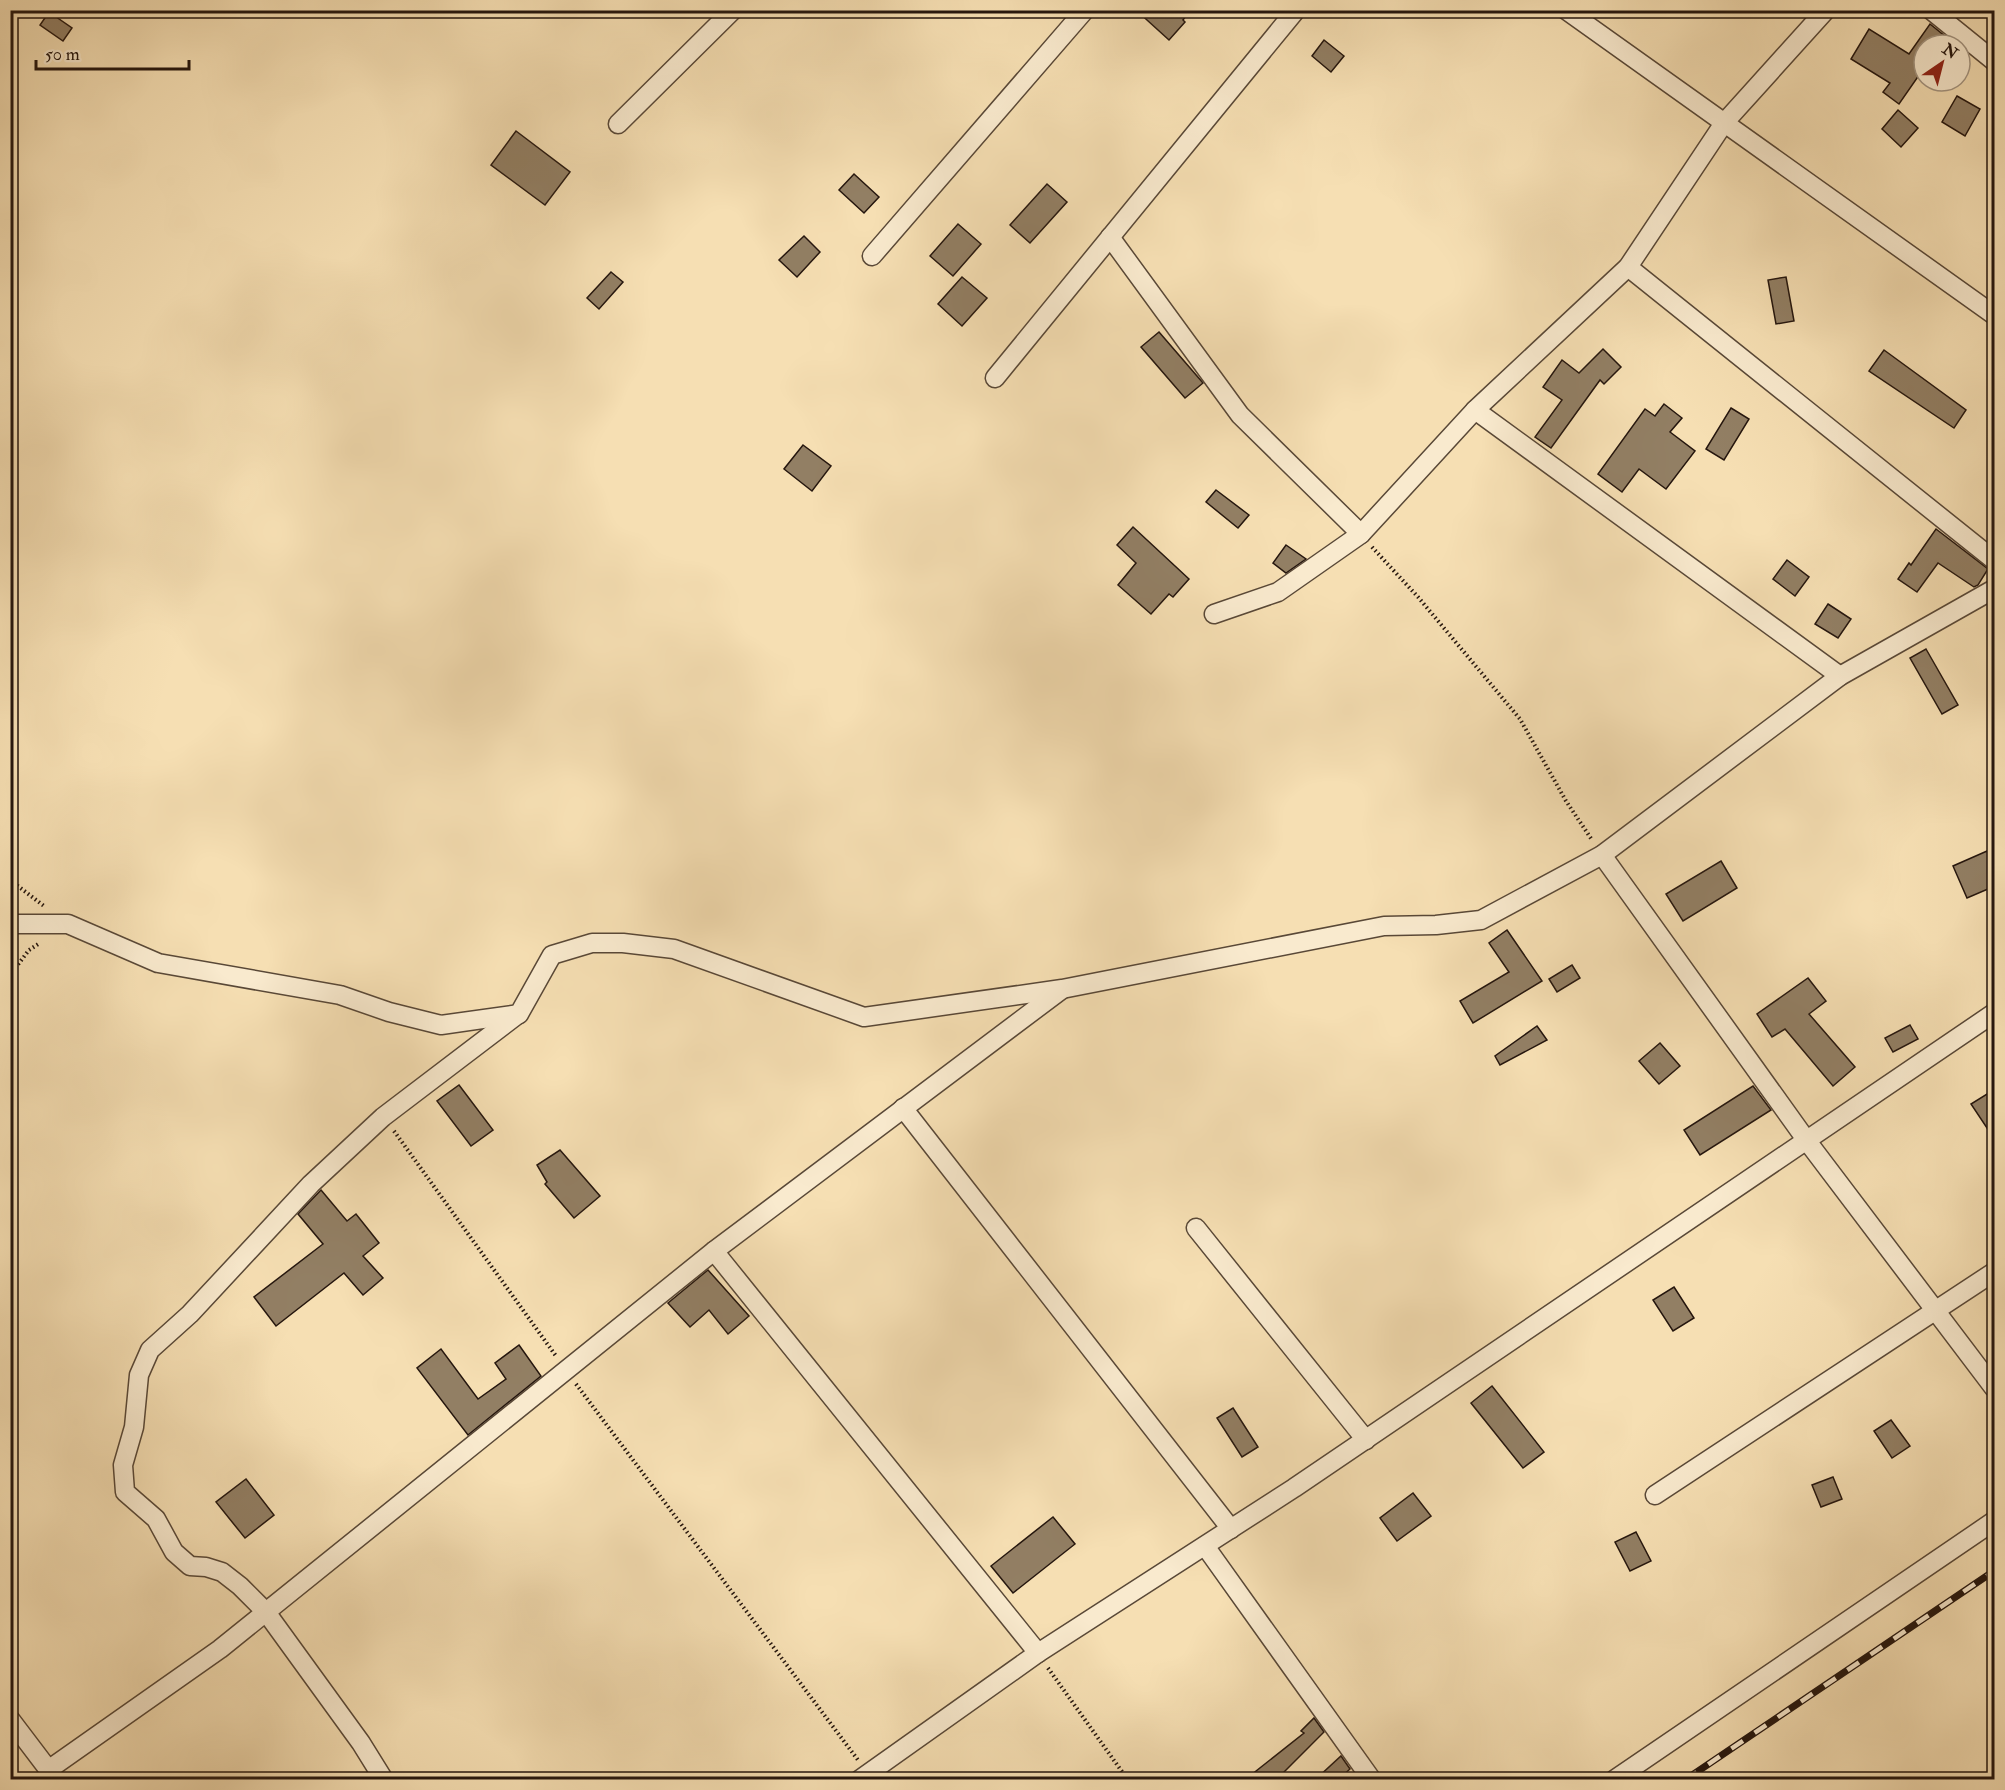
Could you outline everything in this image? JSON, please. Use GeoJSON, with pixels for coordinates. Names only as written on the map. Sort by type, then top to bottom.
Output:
{"type":"FeatureCollection","features":[{"type":"Feature","properties":{"kind":"street"},"geometry":{"type":"LineString","coordinates":[[618,124],[733,10]]}},
{"type":"Feature","properties":{"kind":"street"},"geometry":{"type":"LineString","coordinates":[[872,256],[1085,10]]}},
{"type":"Feature","properties":{"kind":"street"},"geometry":{"type":"LineString","coordinates":[[995,378],[1296,10]]}},
{"type":"Feature","properties":{"kind":"street"},"geometry":{"type":"LineString","coordinates":[[1566,10],[1995,315]]}},
{"type":"Feature","properties":{"kind":"street"},"geometry":{"type":"LineString","coordinates":[[1214,614],[1278,592],[1361,534],[1475,410],[1628,267],[1724,123],[1827,10]]}},
{"type":"Feature","properties":{"kind":"street"},"geometry":{"type":"LineString","coordinates":[[1931,10],[1995,61]]}},
{"type":"Feature","properties":{"kind":"street"},"geometry":{"type":"LineString","coordinates":[[1110,237],[1240,415],[1361,534]]}},
{"type":"Feature","properties":{"kind":"street"},"geometry":{"type":"LineString","coordinates":[[1628,267],[1995,560]]}},
{"type":"Feature","properties":{"kind":"street"},"geometry":{"type":"LineString","coordinates":[[1475,410],[1840,676]]}},
{"type":"Feature","properties":{"kind":"street"},"geometry":{"type":"LineString","coordinates":[[384,1779],[361,1743],[266,1612],[222,1572],[206,1567],[190,1566],[174,1552],[156,1519],[124,1492],[123,1465],[134,1427],[139,1375],[150,1350],[190,1314],[311,1184],[384,1117],[519,1014],[552,955],[592,943],[623,943],[674,950],[864,1017],[1062,989],[1384,926],[1436,925],[1481,920],[1602,855],[1840,676],[1995,589]]}},
{"type":"Feature","properties":{"kind":"street"},"geometry":{"type":"LineString","coordinates":[[1602,855],[1806,1141],[1995,1388]]}},
{"type":"Feature","properties":{"kind":"street"},"geometry":{"type":"LineString","coordinates":[[10,924],[68,924],[158,963],[340,994],[389,1012],[441,1025],[519,1014]]}},
{"type":"Feature","properties":{"kind":"street"},"geometry":{"type":"LineString","coordinates":[[10,1719],[52,1775],[220,1649],[714,1251],[1062,989]]}},
{"type":"Feature","properties":{"kind":"street"},"geometry":{"type":"LineString","coordinates":[[864,1777],[1038,1653],[1366,1440],[1995,1013]]}},
{"type":"Feature","properties":{"kind":"street"},"geometry":{"type":"LineString","coordinates":[[903,1108],[1231,1529]]}},
{"type":"Feature","properties":{"kind":"street"},"geometry":{"type":"LineString","coordinates":[[1196,1228],[1366,1440]]}},
{"type":"Feature","properties":{"kind":"street"},"geometry":{"type":"LineString","coordinates":[[714,1251],[1038,1653]]}},
{"type":"Feature","properties":{"kind":"street"},"geometry":{"type":"LineString","coordinates":[[1655,1495],[1995,1272]]}},
{"type":"Feature","properties":{"kind":"street"},"geometry":{"type":"LineString","coordinates":[[1614,1779],[1995,1521]]}},
{"type":"Feature","properties":{"kind":"street"},"geometry":{"type":"LineString","coordinates":[[1205,1546],[1372,1779]]}},
{"type":"Feature","properties":{"kind":"path"},"geometry":{"type":"LineString","coordinates":[[1361,534],[1418,597],[1520,719],[1566,801],[1602,855]]}},
{"type":"Feature","properties":{"kind":"path"},"geometry":{"type":"LineString","coordinates":[[384,1117],[864,1777]]}},
{"type":"Feature","properties":{"kind":"path"},"geometry":{"type":"LineString","coordinates":[[1038,1653],[1128,1779]]}},
{"type":"Feature","properties":{"kind":"building"},"geometry":{"type":"Polygon","coordinates":[[[1136,10],[1190,10],[1183,20],[1185,22],[1169,40],[1136,10]]]}},
{"type":"Feature","properties":{"kind":"building"},"geometry":{"type":"Polygon","coordinates":[[[49,12],[72,28],[63,41],[40,25],[49,12]]]}},
{"type":"Feature","properties":{"kind":"building"},"geometry":{"type":"Polygon","coordinates":[[[1930,24],[1941,33],[1924,33],[1930,24]]]}},
{"type":"Feature","properties":{"kind":"building"},"geometry":{"type":"Polygon","coordinates":[[[1869,29],[1909,54],[1912,50],[1912,85],[1899,104],[1883,92],[1890,83],[1851,59],[1869,29]]]}},
{"type":"Feature","properties":{"kind":"building"},"geometry":{"type":"Polygon","coordinates":[[[1324,40],[1344,56],[1331,72],[1312,56],[1324,40]]]}},
{"type":"Feature","properties":{"kind":"building"},"geometry":{"type":"Polygon","coordinates":[[[1957,96],[1980,109],[1965,136],[1942,122],[1957,96]]]}},
{"type":"Feature","properties":{"kind":"building"},"geometry":{"type":"Polygon","coordinates":[[[1898,110],[1918,128],[1901,147],[1882,129],[1898,110]]]}},
{"type":"Feature","properties":{"kind":"building"},"geometry":{"type":"Polygon","coordinates":[[[516,131],[570,172],[545,205],[491,165],[516,131]]]}},
{"type":"Feature","properties":{"kind":"building"},"geometry":{"type":"Polygon","coordinates":[[[854,174],[879,197],[864,213],[839,190],[854,174]]]}},
{"type":"Feature","properties":{"kind":"building"},"geometry":{"type":"Polygon","coordinates":[[[1047,184],[1067,202],[1030,243],[1010,225],[1047,184]]]}},
{"type":"Feature","properties":{"kind":"building"},"geometry":{"type":"Polygon","coordinates":[[[958,224],[981,244],[953,276],[930,256],[958,224]]]}},
{"type":"Feature","properties":{"kind":"building"},"geometry":{"type":"Polygon","coordinates":[[[804,236],[820,252],[797,277],[779,260],[804,236]]]}},
{"type":"Feature","properties":{"kind":"building"},"geometry":{"type":"Polygon","coordinates":[[[611,272],[623,282],[599,309],[587,298],[611,272]]]}},
{"type":"Feature","properties":{"kind":"building"},"geometry":{"type":"Polygon","coordinates":[[[962,277],[987,298],[962,326],[938,304],[962,277]]]}},
{"type":"Feature","properties":{"kind":"building"},"geometry":{"type":"Polygon","coordinates":[[[1786,277],[1794,321],[1776,324],[1768,280],[1786,277]]]}},
{"type":"Feature","properties":{"kind":"building"},"geometry":{"type":"Polygon","coordinates":[[[1159,332],[1203,383],[1185,398],[1141,347],[1159,332]]]}},
{"type":"Feature","properties":{"kind":"building"},"geometry":{"type":"Polygon","coordinates":[[[1603,349],[1621,367],[1604,384],[1600,380],[1551,448],[1535,437],[1562,400],[1543,387],[1562,360],[1579,373],[1603,349]]]}},
{"type":"Feature","properties":{"kind":"building"},"geometry":{"type":"Polygon","coordinates":[[[1884,350],[1966,410],[1954,428],[1869,371],[1884,350]]]}},
{"type":"Feature","properties":{"kind":"building"},"geometry":{"type":"Polygon","coordinates":[[[1664,404],[1682,418],[1670,432],[1695,451],[1666,489],[1639,469],[1622,492],[1598,474],[1645,409],[1655,416],[1664,404]]]}},
{"type":"Feature","properties":{"kind":"building"},"geometry":{"type":"Polygon","coordinates":[[[1731,408],[1749,419],[1724,460],[1706,449],[1731,408]]]}},
{"type":"Feature","properties":{"kind":"building"},"geometry":{"type":"Polygon","coordinates":[[[803,445],[831,466],[812,491],[784,469],[803,445]]]}},
{"type":"Feature","properties":{"kind":"building"},"geometry":{"type":"Polygon","coordinates":[[[1216,490],[1249,515],[1238,528],[1206,502],[1216,490]]]}},
{"type":"Feature","properties":{"kind":"building"},"geometry":{"type":"Polygon","coordinates":[[[1133,527],[1189,579],[1173,597],[1169,594],[1151,614],[1118,585],[1136,563],[1117,545],[1133,527]]]}},
{"type":"Feature","properties":{"kind":"building"},"geometry":{"type":"Polygon","coordinates":[[[1936,529],[1988,569],[1978,585],[1974,587],[1938,563],[1917,592],[1898,579],[1909,563],[1911,565],[1936,529]]]}},
{"type":"Feature","properties":{"kind":"building"},"geometry":{"type":"Polygon","coordinates":[[[1286,545],[1306,559],[1286,573],[1273,563],[1286,545]]]}},
{"type":"Feature","properties":{"kind":"building"},"geometry":{"type":"Polygon","coordinates":[[[1787,560],[1809,577],[1795,596],[1773,579],[1787,560]]]}},
{"type":"Feature","properties":{"kind":"building"},"geometry":{"type":"Polygon","coordinates":[[[1828,604],[1851,619],[1838,638],[1815,624],[1828,604]]]}},
{"type":"Feature","properties":{"kind":"building"},"geometry":{"type":"Polygon","coordinates":[[[1926,649],[1958,705],[1942,714],[1910,658],[1926,649]]]}},
{"type":"Feature","properties":{"kind":"building"},"geometry":{"type":"Polygon","coordinates":[[[1987,851],[1995,869],[1995,886],[1967,898],[1953,866],[1987,851]]]}},
{"type":"Feature","properties":{"kind":"building"},"geometry":{"type":"Polygon","coordinates":[[[1721,861],[1737,888],[1683,921],[1666,894],[1721,861]]]}},
{"type":"Feature","properties":{"kind":"building"},"geometry":{"type":"Polygon","coordinates":[[[1507,930],[1542,981],[1473,1023],[1460,1001],[1509,972],[1489,943],[1507,930]]]}},
{"type":"Feature","properties":{"kind":"building"},"geometry":{"type":"Polygon","coordinates":[[[1572,965],[1580,978],[1557,992],[1549,979],[1572,965]]]}},
{"type":"Feature","properties":{"kind":"building"},"geometry":{"type":"Polygon","coordinates":[[[1808,978],[1826,1001],[1809,1014],[1855,1067],[1833,1086],[1785,1029],[1772,1037],[1757,1014],[1808,978]]]}},
{"type":"Feature","properties":{"kind":"building"},"geometry":{"type":"Polygon","coordinates":[[[1910,1025],[1918,1039],[1893,1052],[1885,1038],[1910,1025]]]}},
{"type":"Feature","properties":{"kind":"building"},"geometry":{"type":"Polygon","coordinates":[[[1537,1026],[1547,1040],[1500,1065],[1495,1056],[1537,1026]]]}},
{"type":"Feature","properties":{"kind":"building"},"geometry":{"type":"Polygon","coordinates":[[[1660,1043],[1680,1066],[1659,1084],[1639,1061],[1660,1043]]]}},
{"type":"Feature","properties":{"kind":"building"},"geometry":{"type":"Polygon","coordinates":[[[459,1085],[493,1130],[471,1146],[437,1101],[459,1085]]]}},
{"type":"Feature","properties":{"kind":"building"},"geometry":{"type":"Polygon","coordinates":[[[1753,1086],[1771,1110],[1700,1155],[1684,1130],[1753,1086]]]}},
{"type":"Feature","properties":{"kind":"building"},"geometry":{"type":"Polygon","coordinates":[[[1995,1089],[1995,1140],[1971,1104],[1995,1089]]]}},
{"type":"Feature","properties":{"kind":"building"},"geometry":{"type":"Polygon","coordinates":[[[560,1150],[600,1196],[574,1218],[545,1184],[547,1182],[537,1165],[560,1150]]]}},
{"type":"Feature","properties":{"kind":"building"},"geometry":{"type":"Polygon","coordinates":[[[321,1190],[347,1221],[356,1214],[379,1243],[363,1256],[383,1278],[363,1295],[344,1273],[276,1326],[254,1297],[323,1244],[298,1214],[321,1190]]]}},
{"type":"Feature","properties":{"kind":"building"},"geometry":{"type":"Polygon","coordinates":[[[708,1270],[749,1316],[728,1334],[709,1310],[690,1327],[668,1303],[708,1270]]]}},
{"type":"Feature","properties":{"kind":"building"},"geometry":{"type":"Polygon","coordinates":[[[1674,1287],[1694,1318],[1673,1331],[1653,1300],[1674,1287]]]}},
{"type":"Feature","properties":{"kind":"building"},"geometry":{"type":"Polygon","coordinates":[[[519,1345],[541,1376],[468,1435],[417,1368],[441,1349],[478,1399],[506,1379],[495,1363],[519,1345]]]}},
{"type":"Feature","properties":{"kind":"building"},"geometry":{"type":"Polygon","coordinates":[[[1492,1386],[1544,1452],[1523,1468],[1471,1403],[1492,1386]]]}},
{"type":"Feature","properties":{"kind":"building"},"geometry":{"type":"Polygon","coordinates":[[[1233,1408],[1258,1447],[1242,1457],[1217,1418],[1233,1408]]]}},
{"type":"Feature","properties":{"kind":"building"},"geometry":{"type":"Polygon","coordinates":[[[1891,1420],[1910,1446],[1892,1458],[1874,1431],[1891,1420]]]}},
{"type":"Feature","properties":{"kind":"building"},"geometry":{"type":"Polygon","coordinates":[[[1833,1477],[1842,1499],[1821,1507],[1812,1485],[1833,1477]]]}},
{"type":"Feature","properties":{"kind":"building"},"geometry":{"type":"Polygon","coordinates":[[[246,1479],[274,1515],[245,1538],[216,1502],[246,1479]]]}},
{"type":"Feature","properties":{"kind":"building"},"geometry":{"type":"Polygon","coordinates":[[[1413,1493],[1431,1516],[1397,1541],[1380,1518],[1413,1493]]]}},
{"type":"Feature","properties":{"kind":"building"},"geometry":{"type":"Polygon","coordinates":[[[1053,1517],[1075,1544],[1013,1593],[991,1566],[1053,1517]]]}},
{"type":"Feature","properties":{"kind":"building"},"geometry":{"type":"Polygon","coordinates":[[[1636,1532],[1651,1561],[1630,1571],[1615,1542],[1636,1532]]]}},
{"type":"Feature","properties":{"kind":"building"},"geometry":{"type":"Polygon","coordinates":[[[1314,1718],[1324,1732],[1277,1779],[1246,1779],[1304,1733],[1301,1731],[1314,1718]]]}},
{"type":"Feature","properties":{"kind":"building"},"geometry":{"type":"Polygon","coordinates":[[[1341,1756],[1350,1769],[1339,1779],[1316,1779],[1341,1756]]]}},
{"type":"Feature","properties":{"kind":"railway"},"geometry":{"type":"LineString","coordinates":[[1685,1780],[1994,1571]]}}]}
